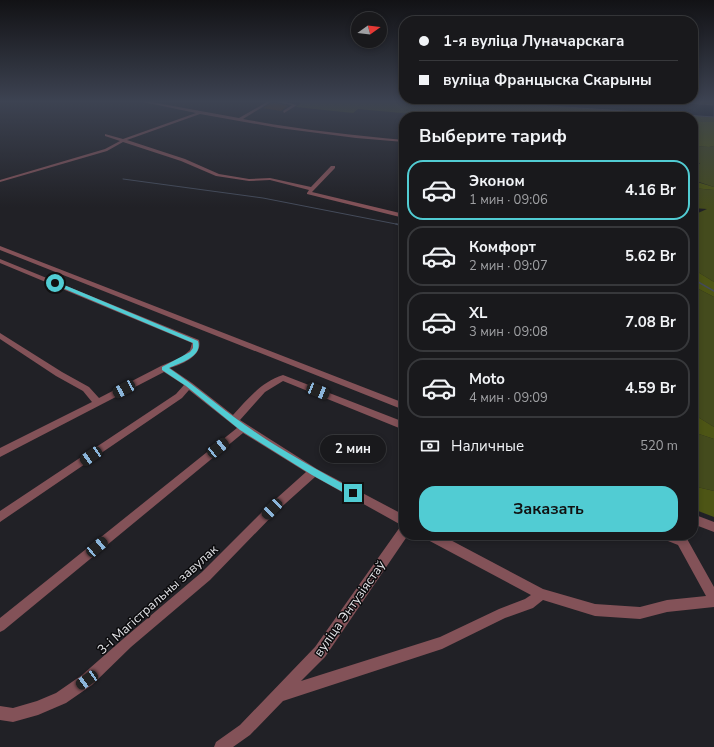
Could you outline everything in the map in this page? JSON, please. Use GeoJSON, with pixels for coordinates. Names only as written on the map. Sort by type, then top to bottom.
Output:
{"type":"FeatureCollection","features":[{"type":"Feature","properties":{"kind":"street"},"geometry":{"type":"LineString","coordinates":[[113,137],[183,160],[218,175],[249,180],[270,179],[312,189]]}},
{"type":"Feature","properties":{"kind":"street"},"geometry":{"type":"LineString","coordinates":[[0,181],[83,158],[106,150],[133,137]]}},
{"type":"Feature","properties":{"kind":"street"},"geometry":{"type":"LineString","coordinates":[[355,137],[399,141]]}},
{"type":"Feature","properties":{"kind":"street"},"geometry":{"type":"LineString","coordinates":[[333,167],[309,192],[311,194],[399,215]]}},
{"type":"Feature","properties":{"kind":"street"},"geometry":{"type":"LineString","coordinates":[[0,248],[399,405]]}},
{"type":"Feature","properties":{"kind":"street"},"geometry":{"type":"LineString","coordinates":[[0,261],[196,342],[196,348],[192,354],[0,453]]}},
{"type":"Feature","properties":{"kind":"street"},"geometry":{"type":"LineString","coordinates":[[0,336],[59,374],[86,389],[98,403]]}},
{"type":"Feature","properties":{"kind":"street"},"geometry":{"type":"LineString","coordinates":[[164,368],[189,385],[242,428],[314,472],[399,519]]}},
{"type":"Feature","properties":{"kind":"street"},"geometry":{"type":"LineString","coordinates":[[234,421],[264,388],[274,381],[283,378],[399,424]]}},
{"type":"Feature","properties":{"kind":"street"},"geometry":{"type":"LineString","coordinates":[[0,517],[179,396],[189,385]]}},
{"type":"Feature","properties":{"kind":"street"},"geometry":{"type":"LineString","coordinates":[[0,626],[242,428]]}},
{"type":"Feature","properties":{"kind":"street","name":"3-і Магістральны завулак"},"geometry":{"type":"LineString","coordinates":[[0,713],[13,716],[38,708],[62,698],[87,680],[206,576],[272,509],[314,472]]}},
{"type":"Feature","properties":{"kind":"street"},"geometry":{"type":"LineString","coordinates":[[698,521],[714,527]]}},
{"type":"Feature","properties":{"kind":"street","name":"вуліца Энтузіястаў"},"geometry":{"type":"LineString","coordinates":[[221,747],[245,730],[320,652],[399,538]]}},
{"type":"Feature","properties":{"kind":"street"},"geometry":{"type":"LineString","coordinates":[[439,540],[541,594],[595,610],[640,613],[668,606],[714,600],[682,541],[680,540]]}},
{"type":"Feature","properties":{"kind":"street"},"geometry":{"type":"LineString","coordinates":[[281,694],[442,643],[503,613],[529,604],[541,594]]}},
{"type":"Feature","properties":{"kind":"green space"},"geometry":{"type":"Polygon","coordinates":[[[698,137],[714,137],[714,146],[698,146],[698,137]]]}},
{"type":"Feature","properties":{"kind":"green space"},"geometry":{"type":"Polygon","coordinates":[[[698,146],[714,146],[714,187],[698,182],[698,164],[700,164],[698,161],[698,146]]]}},
{"type":"Feature","properties":{"kind":"green space"},"geometry":{"type":"Polygon","coordinates":[[[698,182],[714,187],[714,190],[698,188],[698,182]]]}},
{"type":"Feature","properties":{"kind":"green space"},"geometry":{"type":"Polygon","coordinates":[[[698,188],[714,190],[714,282],[698,272],[698,213],[707,209],[698,208],[698,188]]]}},
{"type":"Feature","properties":{"kind":"green space"},"geometry":{"type":"Polygon","coordinates":[[[698,272],[714,282],[714,297],[698,289],[698,272]]]}},
{"type":"Feature","properties":{"kind":"green space"},"geometry":{"type":"Polygon","coordinates":[[[698,289],[714,297],[714,427],[698,417],[698,289]]]}},
{"type":"Feature","properties":{"kind":"green space"},"geometry":{"type":"Polygon","coordinates":[[[698,417],[714,427],[714,439],[698,434],[698,417]]]}},
{"type":"Feature","properties":{"kind":"green space"},"geometry":{"type":"Polygon","coordinates":[[[698,434],[714,439],[714,491],[698,487],[698,434]]]}},
{"type":"Feature","properties":{"kind":"green space"},"geometry":{"type":"Polygon","coordinates":[[[698,487],[714,491],[714,517],[698,511],[698,487]]]}},
{"type":"Feature","properties":{"kind":"waterway"},"geometry":{"type":"LineString","coordinates":[[123,179],[263,198],[396,224]]}},
{"type":"Feature","properties":{"kind":"waterway"},"geometry":{"type":"LineString","coordinates":[[698,282],[714,291]]}},
{"type":"Feature","properties":{"kind":"route"},"geometry":{"type":"LineString","coordinates":[[55,283],[196,342],[196,348],[192,354],[164,368],[189,385],[242,428],[314,472],[353,493]]}}]}
